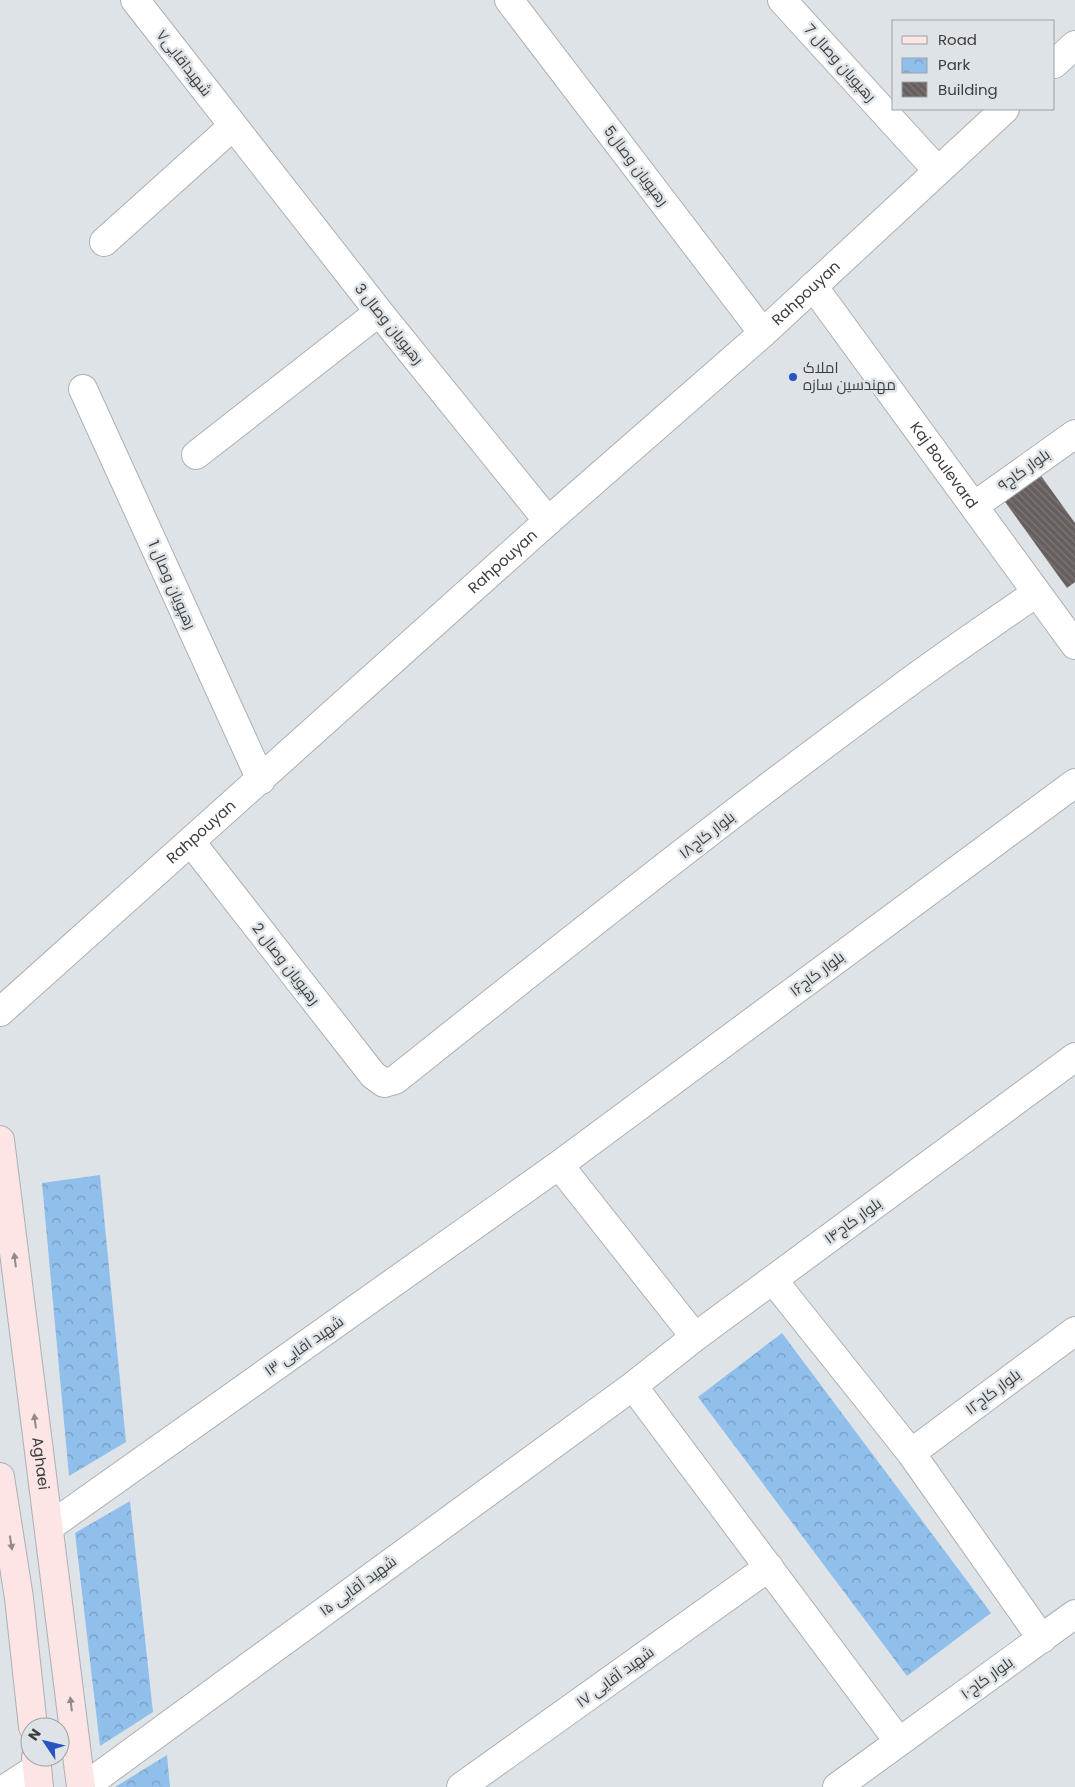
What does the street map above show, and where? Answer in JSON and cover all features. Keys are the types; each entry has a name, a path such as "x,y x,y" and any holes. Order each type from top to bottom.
{"main road":[{"name":"Aghaei","path":"0,1140 82,1787"},
{"path":"0,1477 10,1595 31,1717"}],"street":[{"name":"شهیداقایی۷","path":"135,0 233,126"},
{"name":"رهپویان وصال5","path":"509,0 763,333"},
{"name":"7 رهپویان وصال","path":"782,0 937,170"},
{"path":"1055,63 1075,45"},
{"name":"Rahpouyan","path":"0,1012 548,520 763,333 1004,110"},
{"path":"104,242 233,126"},
{"name":"3 رهپویان وصال","path":"233,126 379,312 548,520"},
{"name":"Kaj Boulevard","path":"812,286 1075,646"},
{"path":"196,455 379,312"},
{"name":"1 رهپویان وصال","path":"83,389 260,780"},
{"name":"بلوار کاج۹","path":"974,506 1075,434"},
{"name":"بلوار کاج۱۸","path":"384,1083 395,1080 558,950 897,690 1036,593"},
{"name":"بلوار کاج۱۶","path":"559,1165 1075,783"},
{"name":"2 رهپویان وصال","path":"191,842 373,1075 384,1083"},
{"name":"بلوار کاج۱۴","path":"633,1386 695,1337 1075,1058"},
{"path":"559,1165 695,1337"},
{"name":"شهید اقایی ۱۳","path":"49,1527 559,1165"},
{"path":"773,1280 911,1453 1042,1638"},
{"name":"بلوار کاج۱۲","path":"911,1453 1075,1331"},
{"path":"633,1386 899,1742"},
{"name":"شهید آقایی ۱۵","path":"82,1787 633,1386"},
{"name":"شهید آقایی ۱۷","path":"461,1787 769,1567"},
{"name":"بلوار کاج۱۰","path":"837,1787 1075,1614"},
{"path":"8,1787 38,1771"}],"green space":[{"path":"100,1175 126,1442 69,1476 42,1183"},
{"path":"782,1333 991,1613 907,1676 698,1397"},
{"path":"130,1501 153,1712 100,1746 75,1533"},
{"path":"167,1755 170,1787 115,1787"}],"building":[{"path":"1039,473 1075,523 1075,582 1067,588 1003,499"}],"place":[{"name":"املاک مهندسین سازه","path":"793,377"}]}
